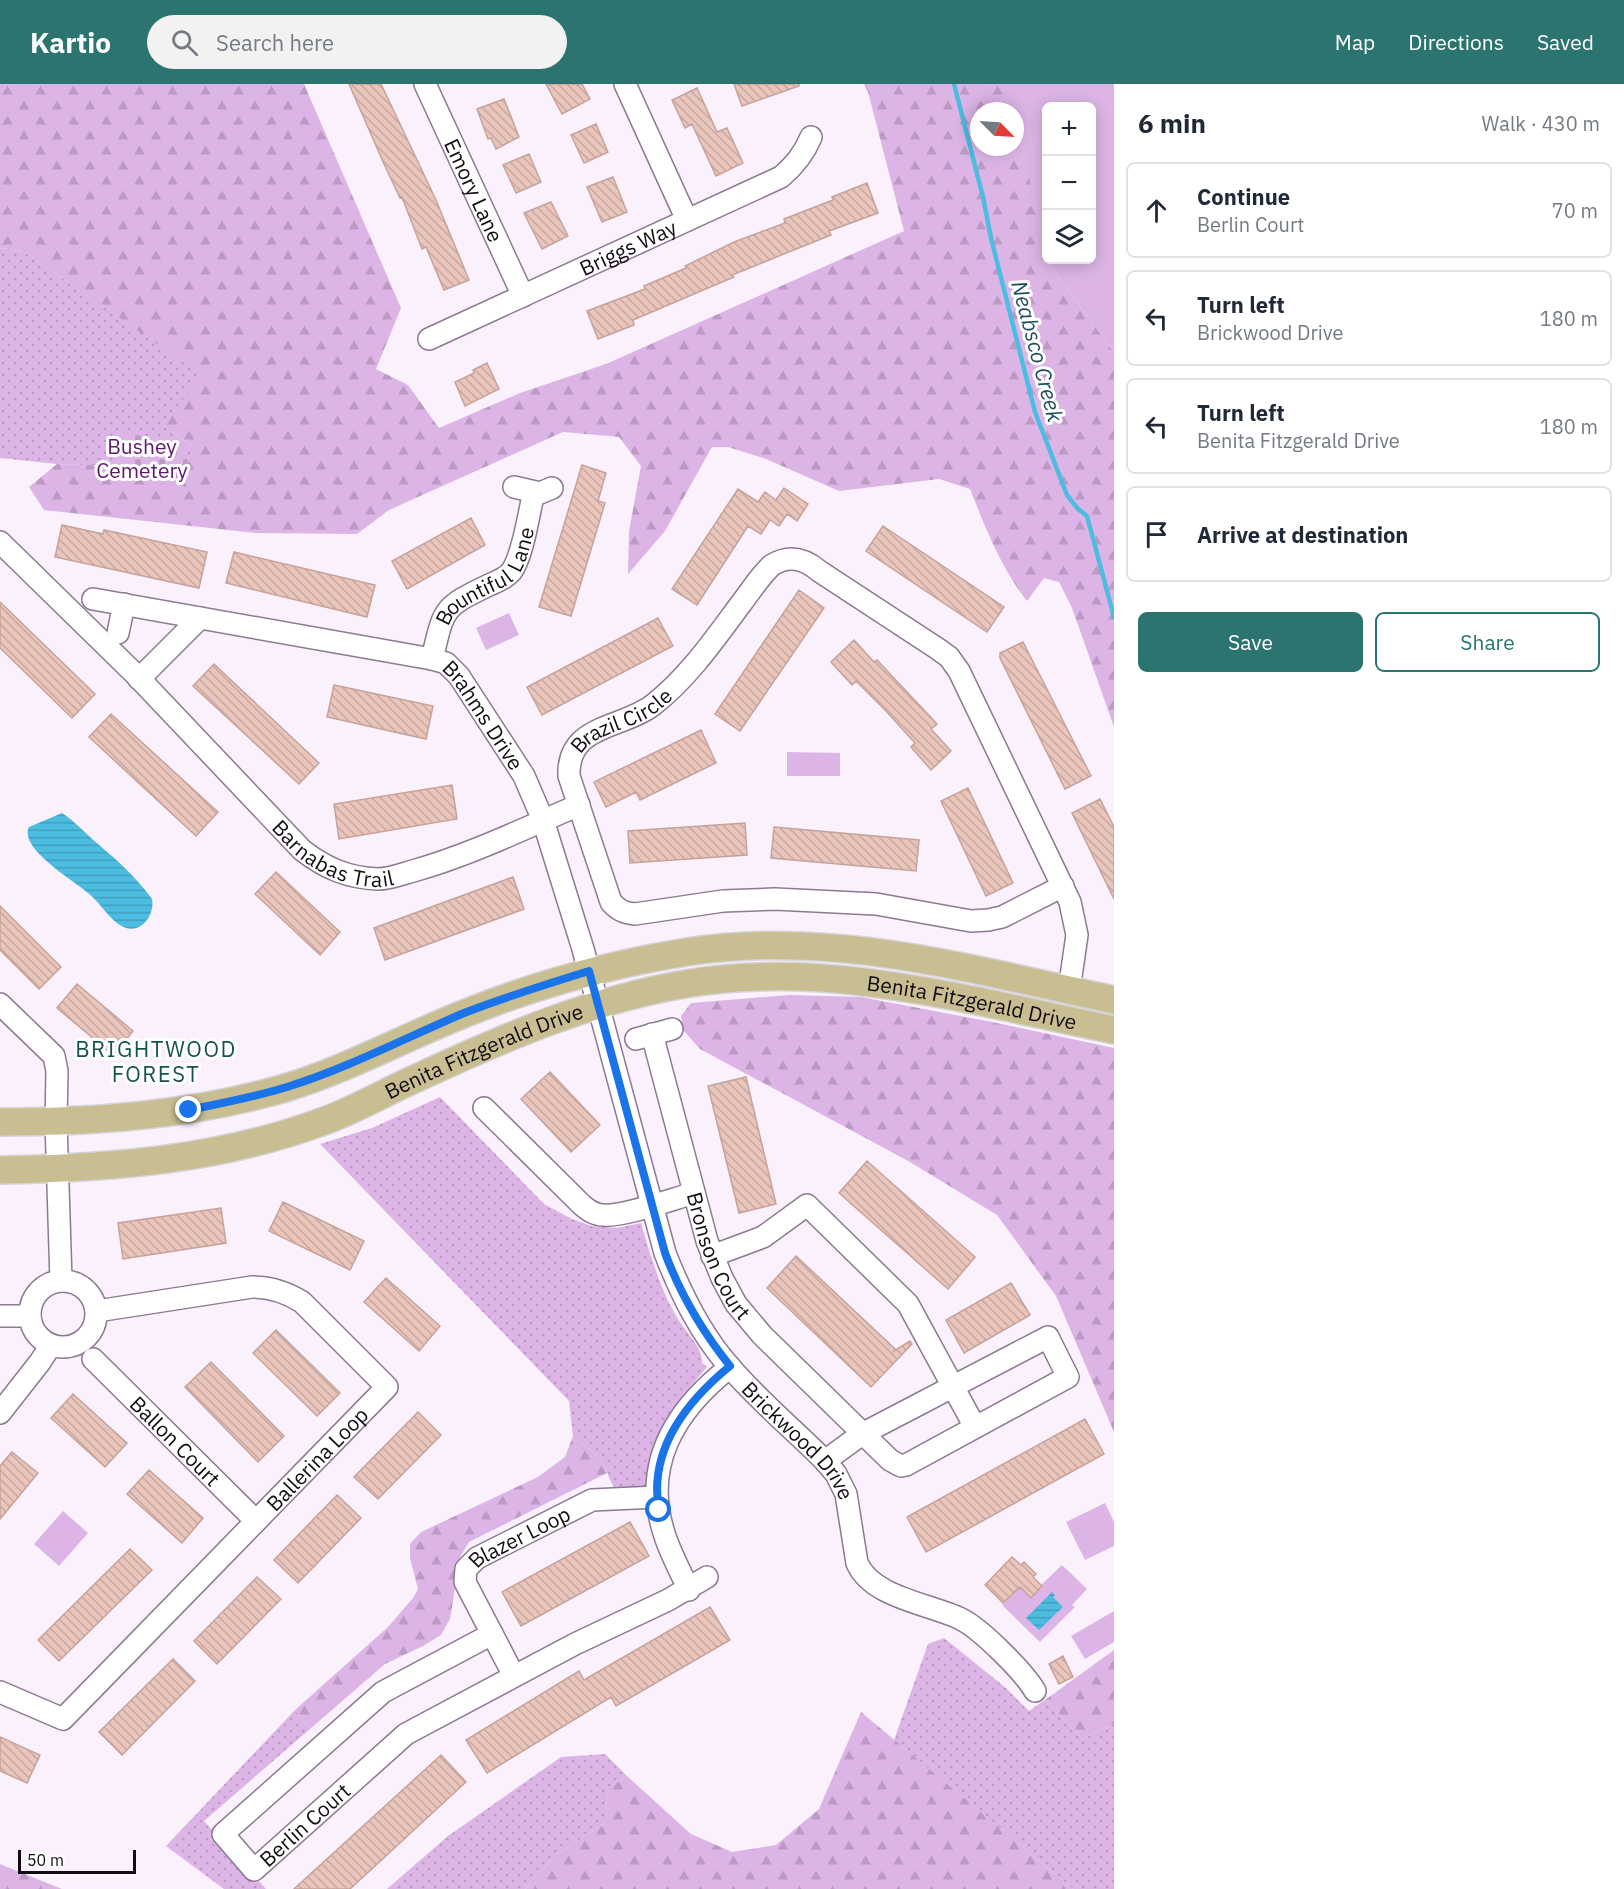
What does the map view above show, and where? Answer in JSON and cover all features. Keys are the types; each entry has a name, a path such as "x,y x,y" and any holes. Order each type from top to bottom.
{"main road":[{"name":"Benita Fitzgerald Drive","path":"0,1122 118,1119 189,1110 239,1100 287,1087 378,1052 464,1013 529,989 589,971 699,951 750,945 828,946 881,952 1114,1000"},
{"name":"Benita Fitzgerald Drive","path":"0,1170 142,1164 241,1146 326,1121 501,1039 547,1020 640,992 689,983 742,978 834,978 873,982 925,990 1114,1030"}],"street":[{"name":"Emory Lane","path":"425,84 523,296"},
{"path":"625,84 687,220"},
{"name":"Briggs Way","path":"429,339 781,177 795,165 812,137"},
{"name":"Bountiful Lane","path":"432,659 441,623 450,607 459,600 502,579 513,569 520,550 534,489"},
{"name":"Barnabas Trail","path":"0,542 139,679 302,850 337,872 357,877 386,878 463,854 579,805"},
{"name":"Brazil Circle","path":"1063,886 1002,917 988,920 971,921 876,904 785,899 723,901 635,914 626,913 617,909 611,902 569,776 569,764 572,753 588,736 651,707 671,690 706,650 767,569 789,558 811,563 949,657 959,671 1063,886 1070,902 1077,935 1069,990"},
{"name":"Brahms Drive","path":"93,598 446,663 467,685 524,776 543,820 589,971"},
{"path":"118,633 124,604"},
{"path":"139,679 200,618"},
{"name":"Brickwood Drive","path":"589,971 651,1204 675,1280 701,1328 730,1366 836,1474 846,1494 857,1563 869,1578 881,1588 968,1623 1027,1678 1035,1690"},
{"path":"0,1004 54,1056 57,1071 56,1122 62,1281"},
{"name":"Bronson Court","path":"653,1034 712,1256 736,1304 754,1327 890,1461 901,1466 975,1427"},
{"path":"484,1108 582,1205 593,1213 618,1214 694,1193"},
{"path":"712,1256 763,1237 807,1205 908,1304 953,1387 975,1427 1068,1377 1048,1337 953,1387 862,1434 825,1461"},
{"path":"62,1281 72,1282 89,1293 97,1311 93,1330 79,1344 60,1347 51,1345 36,1334 30,1316 31,1306 40,1291 51,1283 62,1281"},
{"name":"Ballerina Loop","path":"0,1692 63,1719 387,1387 302,1302 270,1288 252,1287 97,1311"},
{"path":"0,1316 30,1316"},
{"path":"0,1413 51,1345"},
{"name":"Ballon Court","path":"93,1359 256,1521"},
{"path":"689,1590 665,1538 656,1497 657,1479 661,1459 677,1422 692,1401 730,1366"},
{"name":"Blazer Loop","path":"514,1676 465,1582 466,1569 487,1553 592,1500 656,1497"},
{"name":"Berlin Court","path":"492,1634 383,1692 223,1834 254,1870 406,1734 514,1676 689,1590 707,1577"}],"green space":[{"path":"0,84 304,84 401,308 376,369 408,385 439,428 520,393 606,364 904,231 864,84 1007,84 1012,102 970,102 970,156 1024,156 1024,154 1042,230 1042,264 1050,264 1114,352 1114,727 1072,608 1059,582 1044,578 1027,601 1001,561 970,489 939,479 839,491 766,459 728,447 712,447 665,531 628,574 629,531 641,466 619,437 563,432 389,510 357,534 256,533 44,510 29,487 57,464 182,468 195,448 162,424 203,376 23,251 0,248"},
{"path":"1006,84 1114,84 1114,352 1050,264 1096,264 1096,102 1042,102 1042,231 1024,156 1024,102 1011,102"},
{"path":"0,248 23,251 204,376 162,424 195,448 182,469 57,464 0,458"},
{"name":"Bushey Cemetery","path":"122,431 188,446 186,487 115,477"},
{"path":"509,613 519,635 486,650 476,628"},
{"path":"787,752 840,753 840,776 787,776"},
{"path":"790,995 861,997 1114,1048 1114,1432 1056,1296 997,1215 910,1162 700,1049 684,1031 681,1016 691,1003"},
{"path":"440,1097 544,1204 591,1226 617,1228 641,1223 666,1297 700,1351 702,1363 707,1367 678,1401 664,1424 655,1447 648,1488 614,1488 601,1459 573,1436 569,1401 320,1144 372,1128"},
{"path":"573,1436 601,1459 607,1473 469,1542 460,1557 450,1619 441,1635 385,1664 310,1729 295,1710 388,1627 418,1589 410,1558 410,1544 421,1532 538,1477 565,1457"},
{"path":"1105,1503 1114,1522 1114,1546 1085,1560 1066,1522"},
{"path":"63,1511 88,1533 59,1566 34,1544"},
{"path":"1062,1565 1087,1589 1072,1605 1075,1607 1040,1642 1002,1605 1020,1587 1031,1598"},
{"path":"1114,1611 1114,1642 1085,1659 1071,1636"},
{"path":"944,1638 1006,1688 1029,1711 1045,1700 1083,1739 1114,1723 1114,1889 1073,1889 894,1740 928,1644"},
{"path":"1114,1650 1114,1723 1083,1739 1045,1700"},
{"path":"295,1710 310,1729 204,1821 266,1889 224,1889 166,1846"},
{"path":"861,1712 1073,1889 525,1889 556,1855 606,1822 607,1789 627,1776 691,1834 732,1852 776,1845 819,1809"},
{"path":"605,1754 627,1776 607,1789 606,1822 556,1855 525,1889 387,1889 448,1836 561,1757"},
{"path":"0,1864 62,1889 0,1889"}],"water":[{"path":"62,813 120,864 152,899 150,916 138,928 126,928 120,925 88,893 39,854 32,844 28,835 29,827"},
{"path":"1052,1592 1055,1595 1053,1597 1063,1607 1039,1630 1026,1618"}],"building":[{"path":"349,84 381,84 436,200 469,280 444,290 426,247 422,249 402,197 400,198 384,164"},
{"path":"546,84 582,84 590,99 562,114"},
{"path":"734,84 799,84 799,86 742,106"},
{"path":"697,88 717,132 727,128 743,163 716,176 692,124 685,128 672,100"},
{"path":"504,99 519,137 496,149 491,138 488,139 477,109"},
{"path":"596,124 608,152 584,163 571,135"},
{"path":"529,154 541,182 516,193 503,165"},
{"path":"613,177 627,212 602,222 587,187"},
{"path":"867,183 878,213 829,231 831,235 732,275 734,277 633,320 634,325 598,339 587,311 645,289 644,286 686,268 685,266 734,242 785,223 784,219 833,200 832,197"},
{"path":"551,202 568,236 542,249 524,213"},
{"path":"487,363 499,389 465,406 455,382 474,373 473,370"},
{"path":"582,465 606,473 598,501 605,503 571,616 539,607"},
{"path":"784,488 808,504 797,521 787,514 779,526 770,520 761,534 748,526 697,605 672,589 738,489 758,502 765,492 776,500"},
{"path":"471,518 485,545 407,589 392,561"},
{"path":"62,525 103,534 104,530 207,552 199,588 55,557"},
{"path":"883,526 1004,607 987,632 866,551"},
{"path":"234,552 375,585 367,617 226,583"},
{"path":"799,590 824,608 740,731 715,714"},
{"path":"0,602 95,694 72,718 0,648"},
{"path":"658,618 673,646 542,715 527,687"},
{"path":"854,640 874,662 877,660 937,724 931,729 951,751 931,770 911,747 915,743 886,711 856,681 852,685 831,662"},
{"path":"1023,642 1091,776 1065,789 1000,658 1000,653"},
{"path":"214,664 319,763 299,784 193,686"},
{"path":"334,685 433,706 426,739 327,717"},
{"path":"111,714 218,812 196,836 89,737"},
{"path":"701,730 716,763 640,800 636,792 606,807 594,782"},
{"path":"452,785 457,819 339,839 334,804"},
{"path":"968,788 1013,883 986,896 941,801"},
{"path":"1100,799 1114,827 1114,899 1072,813"},
{"path":"745,823 747,855 630,863 628,831"},
{"path":"774,827 919,840 916,871 771,858"},
{"path":"276,872 340,932 320,955 255,894"},
{"path":"513,877 524,909 385,960 374,928"},
{"path":"0,906 61,967 39,989 0,950"},
{"path":"77,984 133,1031 113,1055 57,1008"},
{"path":"550,1072 600,1125 571,1152 521,1099"},
{"path":"746,1077 776,1204 739,1213 708,1086"},
{"path":"867,1161 975,1257 948,1289 839,1193"},
{"path":"283,1202 364,1241 350,1270 269,1231"},
{"path":"221,1208 226,1243 123,1259 118,1223"},
{"path":"796,1256 895,1349 894,1351 910,1341 912,1344 871,1387 767,1288"},
{"path":"386,1278 440,1326 419,1351 364,1302"},
{"path":"1011,1283 1030,1315 964,1353 946,1320"},
{"path":"276,1330 340,1393 317,1416 253,1353"},
{"path":"211,1362 284,1436 258,1462 185,1387"},
{"path":"73,1394 127,1443 105,1467 51,1418"},
{"path":"418,1412 441,1435 378,1499 354,1477"},
{"path":"1085,1419 1104,1454 926,1552 907,1517"},
{"path":"12,1452 38,1473 0,1519 0,1466"},
{"path":"149,1470 203,1518 182,1543 127,1494"},
{"path":"337,1495 361,1518 298,1583 274,1560"},
{"path":"630,1522 649,1556 521,1626 502,1592"},
{"path":"130,1549 152,1570 59,1661 38,1640"},
{"path":"1012,1557 1021,1565 1024,1562 1036,1574 1033,1577 1042,1586 1031,1598 1020,1587 1003,1603 985,1585"},
{"path":"257,1577 281,1599 217,1664 194,1641"},
{"path":"710,1607 730,1640 616,1706 611,1697 487,1773 466,1740 579,1671 584,1680"},
{"path":"1063,1656 1073,1677 1059,1684 1049,1664"},
{"path":"173,1659 195,1681 122,1755 99,1732"},
{"path":"0,1737 40,1755 27,1783 0,1771"},
{"path":"441,1755 466,1782 350,1889 294,1889"}],"waterway":[{"name":"Neabsco Creek","path":"954,84 1035,412 1067,495 1087,516 1114,617"}],"district":[{"name":"BRIGHTWOOD FOREST","path":"156,1060"}],"route":[{"path":"189,1110 287,1087 327,1073 464,1013 529,989 589,971 665,1253 691,1312 706,1336 730,1366 692,1401 677,1422 666,1444 657,1479 656,1497 659,1510"}]}
